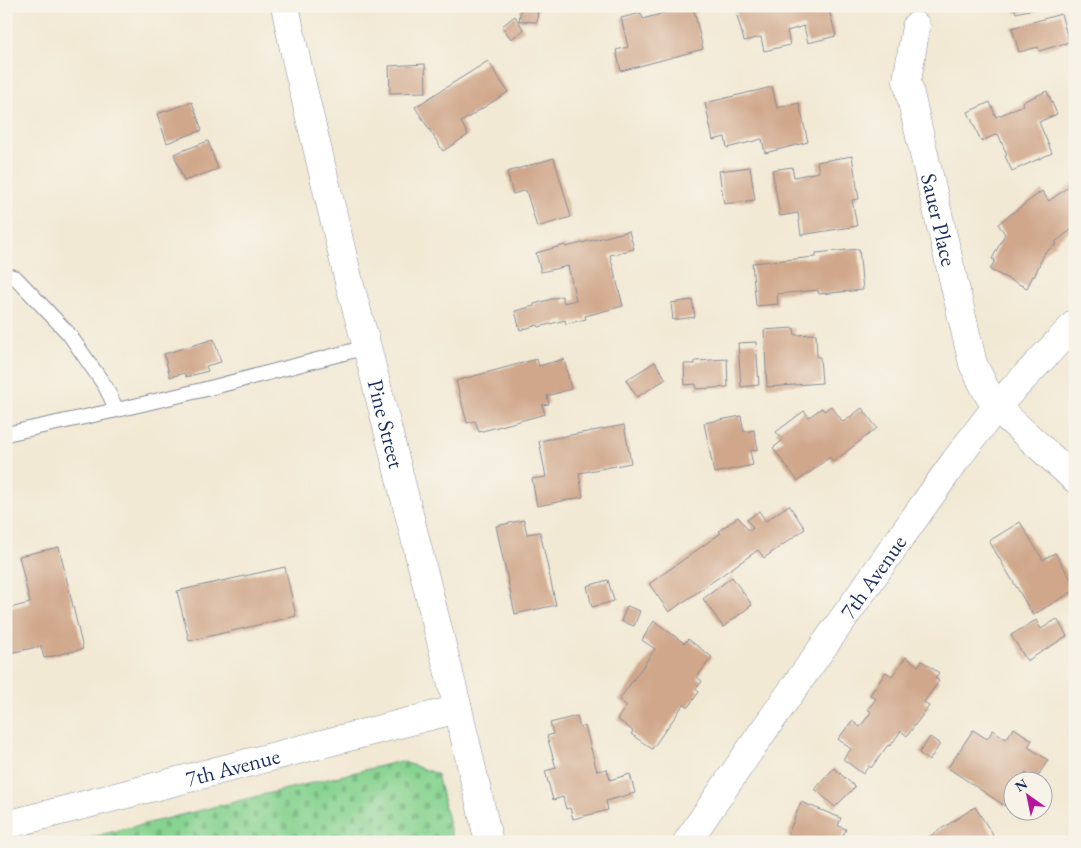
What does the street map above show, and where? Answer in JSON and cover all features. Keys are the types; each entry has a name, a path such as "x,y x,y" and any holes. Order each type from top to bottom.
{"street":[{"name":"Pine Street","path":"285,6 342,254 368,347 489,842"},
{"name":"Sauer Place","path":"916,26 906,81 973,364 996,407 1075,479"},
{"name":"7th Avenue","path":"687,842 949,469 996,407 1075,324"},
{"name":"7th Avenue","path":"6,825 458,709"}],"lane":[{"path":"6,274 16,278 69,334 105,386 117,410"},
{"path":"6,434 202,390 368,347"}],"green space":[{"path":"401,761 437,774 453,842 71,842"}],"building":[{"path":"521,6 538,6 537,22 519,21"},
{"path":"674,6 693,6 703,49 621,71 616,50 628,47 621,18 641,13 643,19 664,13 663,9"},
{"path":"741,6 828,6 836,36 808,43 804,26 787,31 790,45 764,51 761,37 744,41 735,8"},
{"path":"1014,6 1041,6 1042,7 1016,13"},
{"path":"1061,14 1069,42 1039,51 1038,47 1019,52 1012,28"},
{"path":"515,16 524,30 511,39 502,26"},
{"path":"488,61 508,92 461,122 468,135 443,151 415,107"},
{"path":"425,64 426,92 390,93 389,66"},
{"path":"772,87 777,108 799,103 808,142 765,153 762,139 727,148 725,137 713,140 705,103"},
{"path":"1047,91 1057,114 1039,122 1052,153 1012,171 998,134 981,141 968,112 990,102 996,117 1023,105 1022,102"},
{"path":"192,102 202,130 167,143 157,114"},
{"path":"208,141 218,169 184,181 174,154"},
{"path":"852,156 859,199 852,200 857,226 801,235 798,213 780,216 772,170 792,167 794,177 819,172 817,162"},
{"path":"554,158 571,217 537,227 526,190 513,194 507,172"},
{"path":"750,167 755,200 724,204 719,171"},
{"path":"1075,182 1075,227 1055,242 1057,244 1045,252 1027,288 990,270 995,260 992,259 1005,234 998,224 1042,191 1049,201"},
{"path":"629,231 634,249 610,255 623,306 585,316 586,319 566,324 565,320 520,330 515,311 562,296 564,303 576,300 568,266 541,272 536,253"},
{"path":"859,249 863,290 819,294 818,290 777,294 778,304 756,306 752,263 816,257 816,253"},
{"path":"692,300 695,317 673,320 671,303"},
{"path":"794,328 795,335 816,334 817,357 820,357 822,383 767,387 764,330"},
{"path":"214,339 221,362 206,366 208,371 186,377 185,373 170,377 164,354"},
{"path":"756,342 759,385 741,387 738,343"},
{"path":"537,359 539,366 564,359 571,389 547,396 549,404 542,405 545,414 479,432 475,421 467,423 456,381"},
{"path":"727,359 728,387 696,389 696,384 685,385 684,364 695,364 695,361"},
{"path":"655,362 666,379 637,397 626,380"},
{"path":"831,406 843,422 862,408 877,428 833,462 830,457 798,481 773,448 783,440 776,432 804,411 809,417 822,408 824,411"},
{"path":"741,416 744,432 754,430 758,449 750,451 753,465 714,473 704,423"},
{"path":"624,425 631,463 579,473 583,497 537,506 532,479 546,477 539,441"},
{"path":"789,505 805,529 764,558 758,550 669,612 649,584 721,533 719,531 738,517 749,531 753,528 747,520 759,511 766,521"},
{"path":"524,520 527,534 540,532 556,605 515,614 496,526"},
{"path":"1020,522 1043,560 1055,553 1075,586 1075,590 1033,615 989,541"},
{"path":"59,547 83,649 44,658 41,646 6,654 6,609 30,603 19,556"},
{"path":"285,567 296,616 189,641 177,591"},
{"path":"732,577 752,605 723,627 703,599"},
{"path":"608,580 614,601 592,607 587,586"},
{"path":"627,606 640,611 634,626 621,621"},
{"path":"1057,619 1067,636 1027,661 1011,635 1036,620 1041,629"},
{"path":"654,621 684,643 688,639 712,657 697,677 702,681 696,689 699,692 688,707 684,704 652,749 631,734 633,731 617,719 627,706 619,700 655,649 642,640"},
{"path":"906,657 918,666 922,661 939,673 935,678 939,681 924,702 929,706 907,736 901,731 871,768 869,766 863,774 843,759 851,749 838,739 852,721 860,727 871,712 868,709 876,699 870,695 886,672 892,676"},
{"path":"577,716 580,728 585,726 597,771 607,769 610,780 630,774 635,793 606,801 608,810 573,819 570,808 566,809 563,797 553,800 545,771 556,768 547,736 553,734 550,723"},
{"path":"1014,728 1032,740 1028,747 1048,760 1042,770 1004,770 1004,805 948,768 973,730 987,739 993,730 1006,739"},
{"path":"930,737 940,744 929,761 919,753"},
{"path":"834,768 855,787 835,807 815,789"},
{"path":"801,802 841,818 838,826 846,829 840,842 789,842 790,838 787,837"},
{"path":"975,807 993,835 981,842 921,842"}]}
